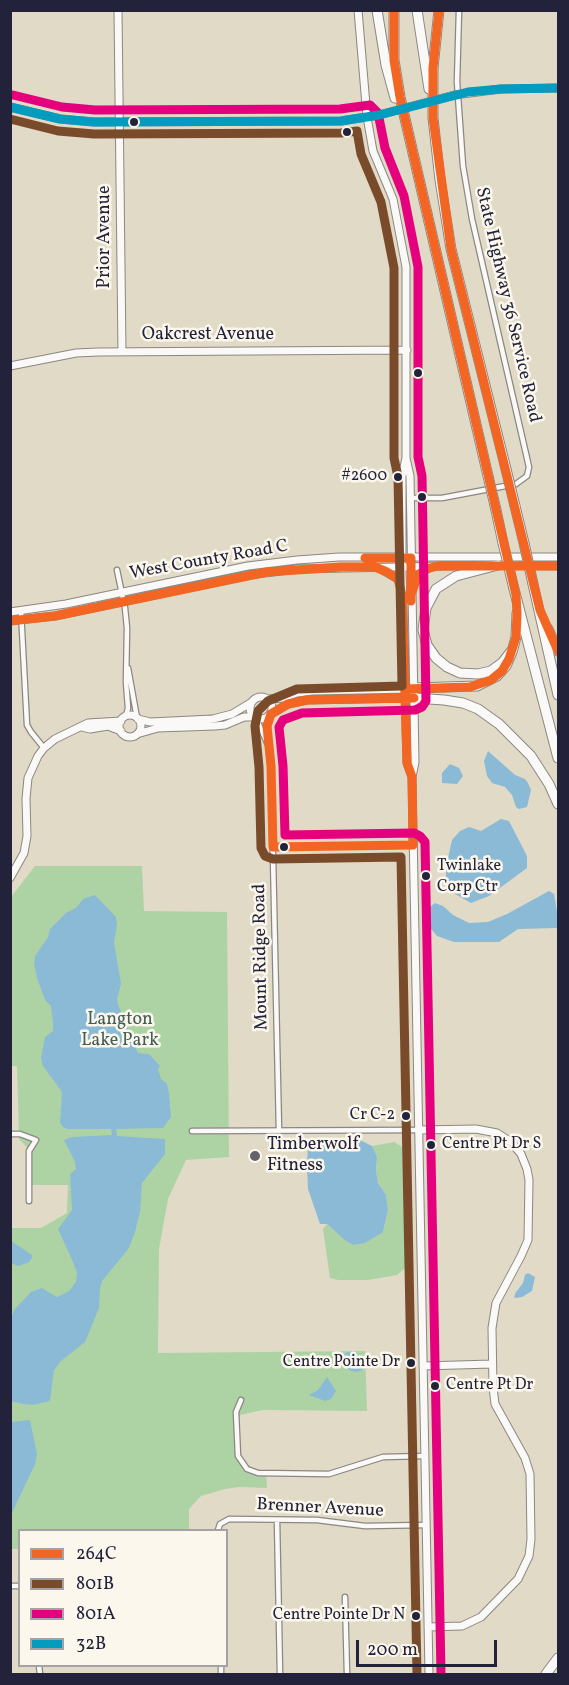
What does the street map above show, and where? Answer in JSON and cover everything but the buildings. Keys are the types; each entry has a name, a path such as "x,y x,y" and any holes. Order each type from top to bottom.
{"highway":[{"path":"377,10 386,65 422,196"},
{"path":"394,10 393,45 397,78 422,196 503,543 558,758"},
{"path":"417,10 451,249 524,543 558,695"},
{"path":"433,118 433,68 439,10"},
{"path":"498,565 456,576 436,589 426,608 423,630 427,645 436,657 447,667 460,673 474,675 491,671 502,663 513,649"},
{"path":"410,693 470,687 484,683 502,671 509,659 516,637 515,592"},
{"path":"540,610 558,651"},
{"path":"410,693 463,703 478,709 499,724 531,756 549,784 558,804"},
{"path":"546,1674 558,1658"}],"street":[{"name":"Prior Avenue","path":"118,10 122,352"},
{"path":"358,10 367,117 374,152 393,199 404,255 406,458 411,498 410,693"},
{"name":"State Highway 36 Service Road","path":"402,498 442,498 516,484 527,476 529,468 472,219 463,166 457,82 459,10"},
{"path":"10,106 60,119 120,122 341,121 379,115 454,94 501,89 558,88"},
{"name":"Oakcrest Avenue","path":"10,366 76,353 406,350"},
{"path":"406,458 402,476 402,594 415,762 412,777 413,845 429,1674"},
{"name":"West County Road C","path":"10,612 279,561 339,557 558,557"},
{"name":"West County Road C","path":"10,621 55,616 267,572 313,568 498,565 558,567"},
{"path":"411,597 418,575 426,569 438,566"},
{"path":"375,567 398,579 402,594"},
{"path":"117,570 124,601 128,666 141,729 137,734"},
{"path":"21,611 27,724 44,748"},
{"path":"121,731 123,718 128,708 126,682 128,666"},
{"path":"10,878 20,862 26,844 28,778 32,767 44,748 66,733 88,723 132,715 150,722 213,719 232,714 260,697 282,698 312,691 410,693"},
{"path":"82,727 87,729 108,726 128,736 158,728 225,725 244,717 263,720 288,704 307,700 410,693"},
{"path":"268,699 272,705 270,715"},
{"path":"252,702 250,709 255,717"},
{"name":"Mount Ridge Road","path":"270,715 267,724 271,766 279,1131"},
{"name":"Mount Ridge Road","path":"255,717 269,747"},
{"path":"273,847 413,845"},
{"path":"192,1131 476,1129 497,1133 516,1148 527,1169 528,1240 494,1311 492,1364 495,1404 525,1458 530,1474 529,1556 518,1579 481,1617 462,1626 428,1627"},
{"path":"10,1134 20,1134 36,1140 29,1150 29,1201"},
{"path":"423,1366 492,1364"},
{"path":"241,1400 236,1412 238,1456 247,1469 258,1473 329,1474 383,1457 424,1456"},
{"name":"Brenner Avenue","path":"218,1529 220,1524 226,1520 327,1520 365,1526 426,1525"},
{"path":"278,1520 280,1674"},
{"path":"345,1597 347,1674"}],"green space":[{"name":"Langton Lake Park","path":"35,866 142,866 144,911 227,912 229,1157 186,1160 168,1199 159,1249 158,1353 365,1351 367,1411 263,1410 240,1415 238,1447 243,1461 255,1470 266,1471 267,1488 239,1487 201,1496 189,1509 189,1529 18,1529 18,1549 11,1549 10,1228 41,1228 67,1213 68,1185 32,1185 32,1153 19,1139 17,1066 10,1066 11,897"},
{"path":"394,1142 404,1148 408,1173 409,1258 405,1268 397,1275 368,1280 330,1278 323,1229 327,1224 335,1231 383,1232 388,1210 386,1195 378,1183 377,1157 372,1146"}],"water":[{"path":"488,751 515,775 525,779 528,783 531,790 527,807 519,809 516,807 512,795 505,787 492,783 487,776 484,761"},
{"path":"450,764 459,768 463,776 457,784 442,783 442,773"},
{"path":"501,819 509,821 527,856 527,868 489,896 471,903 455,894 446,881 446,867 452,840 460,831 469,827 481,831"},
{"path":"549,891 554,894 558,918 557,928 518,929 499,942 454,942 437,936 431,929 430,907 435,903 469,923 488,922"},
{"path":"95,895 116,917 114,942 121,984 117,999 118,1005 138,1053 149,1054 160,1066 158,1069 161,1079 167,1084 169,1093 171,1117 163,1128 116,1129 117,1136 165,1139 165,1154 142,1183 140,1212 135,1232 129,1248 102,1281 99,1308 85,1342 61,1361 54,1370 50,1401 33,1405 23,1404 11,1401 12,1316 14,1310 31,1292 42,1288 57,1297 69,1291 76,1282 77,1273 58,1229 72,1210 70,1174 76,1169 64,1140 72,1137 112,1135 111,1129 68,1129 60,1123 62,1092 43,1066 41,1058 45,1037 53,1031 53,1023 51,1006 45,1000 37,978 35,956 48,937 50,929 66,913 77,907 83,899"},
{"path":"310,1139 358,1139 372,1146 377,1157 378,1183 386,1195 388,1210 383,1232 365,1243 353,1245 327,1224 320,1224 308,1189 307,1166"},
{"path":"11,1241 32,1255 29,1262 18,1266 11,1263"},
{"path":"528,1273 535,1277 532,1291 522,1297 514,1297 525,1275"},
{"path":"347,1352 356,1353 363,1367 362,1370 351,1371 344,1365 341,1358"},
{"path":"327,1377 336,1391 331,1399 325,1401 309,1395 318,1390"},
{"path":"30,1420 37,1454 35,1464 11,1515 11,1422"}],"transit line":[{"name":"264C","path":"394,10 394,60 400,97 516,595 517,614 516,637 509,659 502,671 491,680 470,687 405,689"},
{"name":"264C","path":"439,10 433,68 433,118 451,249 540,610 558,651"},
{"name":"32B","path":"10,107 60,119 94,122 341,121 379,115 468,92 558,88"},
{"name":"801A","path":"13,95 62,107 95,110 340,109 370,105 378,113 385,148 404,196 418,267 418,457 422,476 426,701 422,707 415,710 302,713 283,720 279,727 283,766 285,835 414,833 425,842 441,1674"},
{"name":"801B","path":"10,119 58,131 94,134 341,133 357,131 361,154 381,202 394,268 394,458 398,477 402,686 297,689 268,701 258,711 255,726 259,767 261,848 265,856 273,859 401,857 417,1674"},
{"name":"264C","path":"365,558 411,558 411,601"},
{"name":"264C","path":"412,592 418,575 426,569 438,566 558,566"},
{"name":"264C","path":"10,621 55,616 267,572 342,567 375,567 387,572 398,579 402,595 407,763 412,777 413,845"},
{"name":"264C","path":"273,847 271,766 267,726 271,714 288,704 307,700 414,698"},
{"name":"264C","path":"273,847 413,845"}],"place":[{"name":"#2600","path":"398,477"},
{"name":"Twinlake Corp Ctr","path":"426,876"},
{"name":"Cr C-2","path":"406,1116"},
{"name":"Centre Pt Dr S","path":"431,1145"},
{"name":"Timberwolf Fitness","path":"255,1156"},
{"name":"Centre Pointe Dr","path":"411,1363"},
{"name":"Centre Pt Dr","path":"435,1386"},
{"name":"Centre Pointe Dr N","path":"416,1616"}]}
